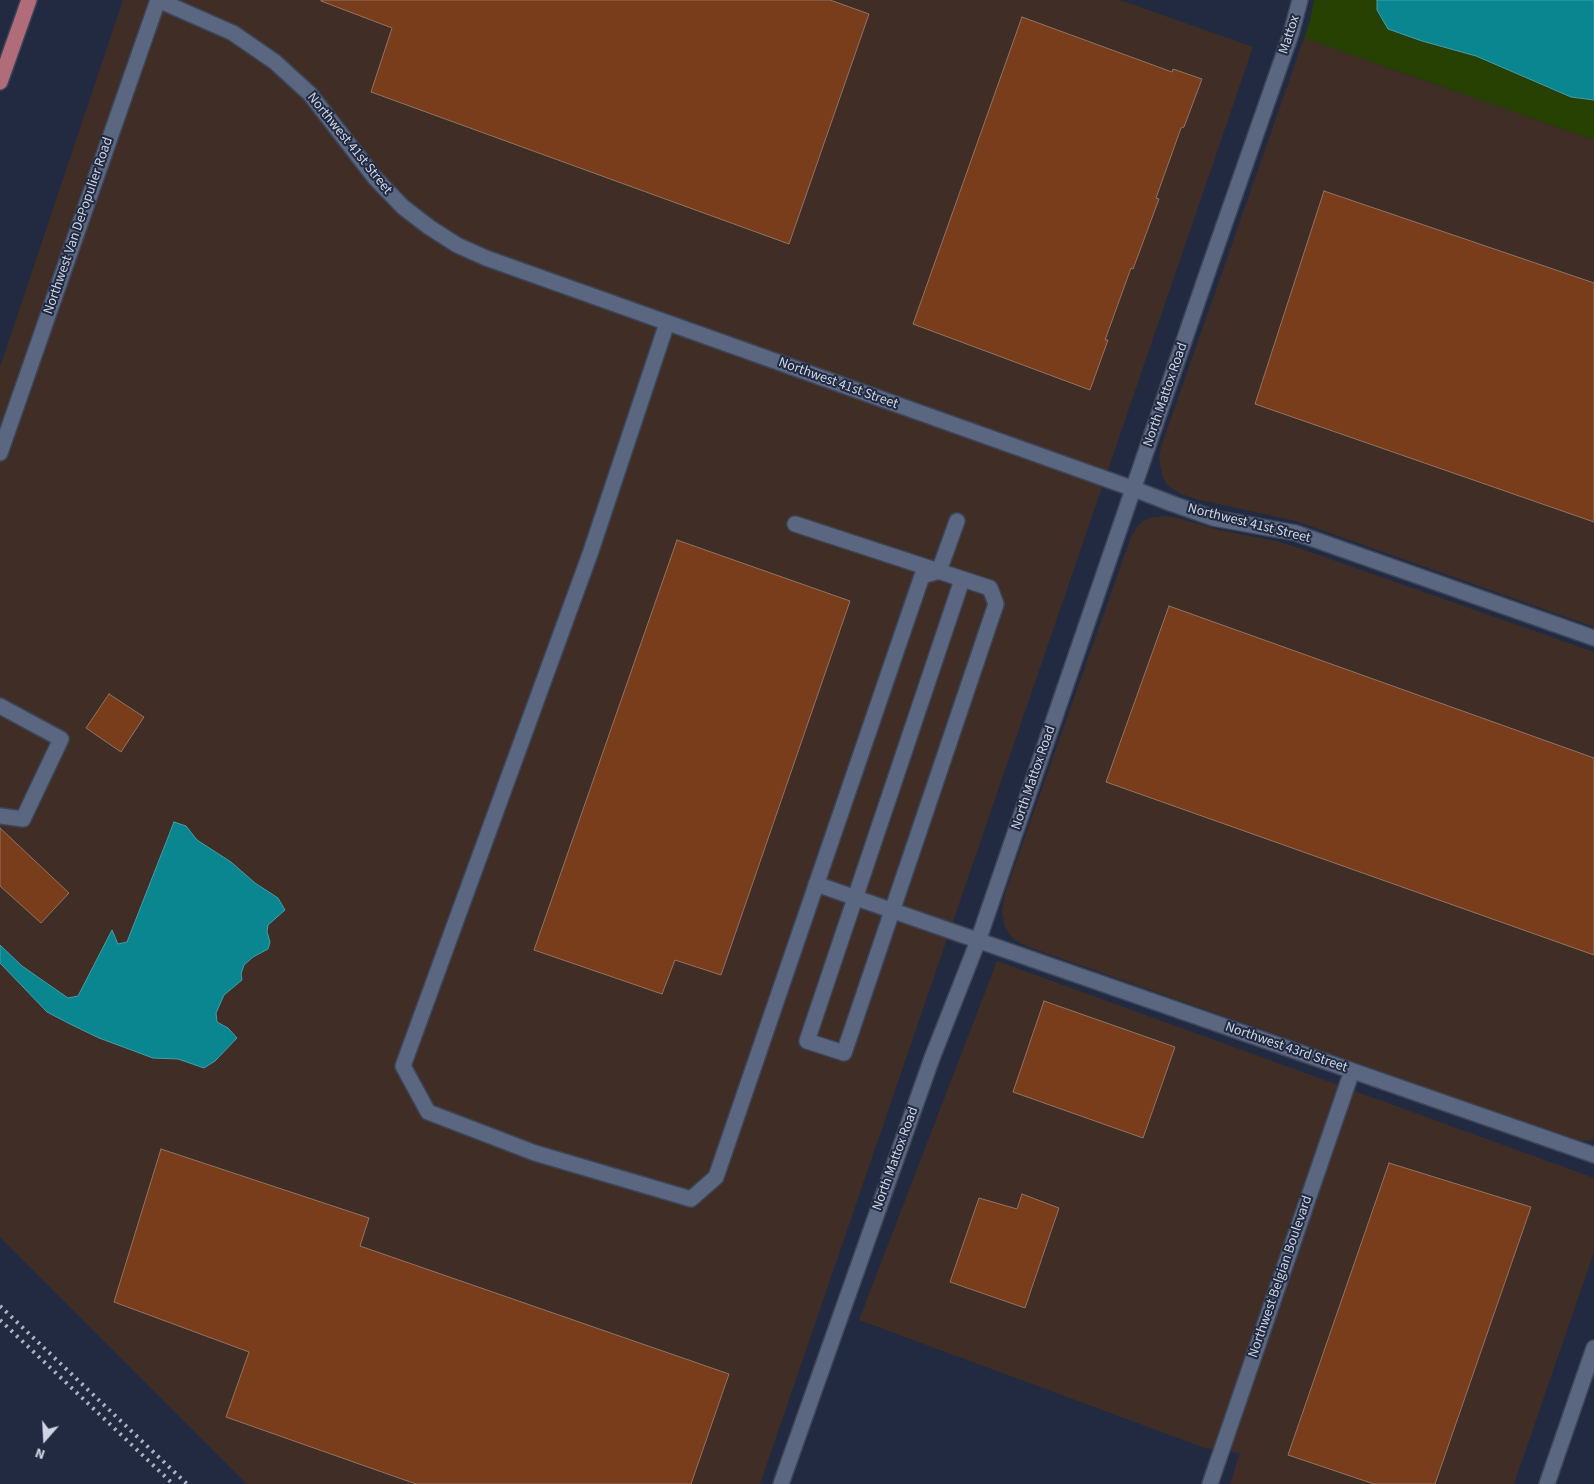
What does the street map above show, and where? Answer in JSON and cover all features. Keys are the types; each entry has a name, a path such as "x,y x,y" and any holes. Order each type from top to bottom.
{"main road":[{"path":"0,82 29,0"}],"street":[{"name":"Northwest 41st Street","path":"158,0 233,33 275,62 310,94 375,178 403,207 429,227 458,245 486,258 1134,488 1172,504 1213,518 1296,533 1594,638"},
{"name":"Northwest Van DePopulier Road","path":"0,453 158,0"},
{"name":"Mattox","path":"1278,70 1291,34 1300,0"},
{"name":"North Mattox Road","path":"781,1484 932,1058 978,942 1278,70"},
{"path":"667,323 590,554 403,1066 428,1112 535,1153 691,1199 716,1177 922,576 939,571"},
{"path":"939,571 957,522"},
{"path":"795,524 990,588 996,604 844,1053 807,1041 962,580"},
{"path":"0,706 61,739 23,819 0,816"},
{"name":"Northwest 43rd Street","path":"816,884 1594,1155"},
{"name":"Northwest Belgian Boulevard","path":"1210,1484 1352,1071"},
{"path":"1547,1484 1594,1348"}],"shaded area":[{"path":"123,0 1120,0 1253,47 760,1484 247,1484 0,1237 0,367"},
{"path":"1314,0 1377,0 1377,10 1388,29 1476,56 1571,97 1594,100 1594,140 1304,38"},
{"path":"1377,0 1594,0 1594,100 1571,97 1476,56 1388,29 1377,10"},
{"path":"1304,38 1594,140 1594,627 1296,521 1181,494 1168,486 1163,478 1159,458 1161,447"},
{"path":"1164,516 1296,547 1594,652 1594,1139 1588,1141 1574,1140 1026,946 1010,935 1005,927 1002,911 1005,893 1131,537 1143,521"},
{"path":"174,822 186,826 197,840 231,862 255,883 278,898 285,910 268,925 267,932 270,942 268,949 253,957 244,965 241,974 242,980 224,995 216,1013 217,1022 228,1028 237,1038 215,1061 204,1068 178,1059 153,1058 99,1038 70,1024 47,1012 0,963 0,945 22,966 68,998 78,996 112,930 118,944 127,942"},
{"path":"997,961 1594,1178 1594,1252 1514,1484 1230,1484 1240,1453 1205,1448 859,1320"}],"building":[{"path":"321,0 830,0 869,14 789,244 371,92 392,28"},
{"path":"1022,17 1172,72 1173,69 1202,79 1184,127 1181,128 1156,198 1159,199 1133,269 1131,268 1105,340 1108,340 1090,390 913,324"},
{"path":"1324,191 1594,283 1594,522 1255,404"},
{"path":"677,540 850,601 721,975 675,960 662,994 534,950"},
{"path":"1169,606 1594,758 1594,955 1106,782"},
{"path":"109,694 144,717 121,752 86,728"},
{"path":"0,828 69,893 41,923 0,886"},
{"path":"1044,1001 1175,1047 1143,1138 1013,1092"},
{"path":"161,1149 369,1218 360,1246 729,1374 691,1484 416,1484 226,1417 249,1352 114,1302"},
{"path":"1389,1163 1531,1207 1435,1484 1374,1484 1288,1455"},
{"path":"1022,1194 1059,1208 1025,1308 950,1282 979,1198 1017,1209"}],"railway":[{"path":"0,1306 187,1484"},
{"path":"0,1320 173,1484"}]}
